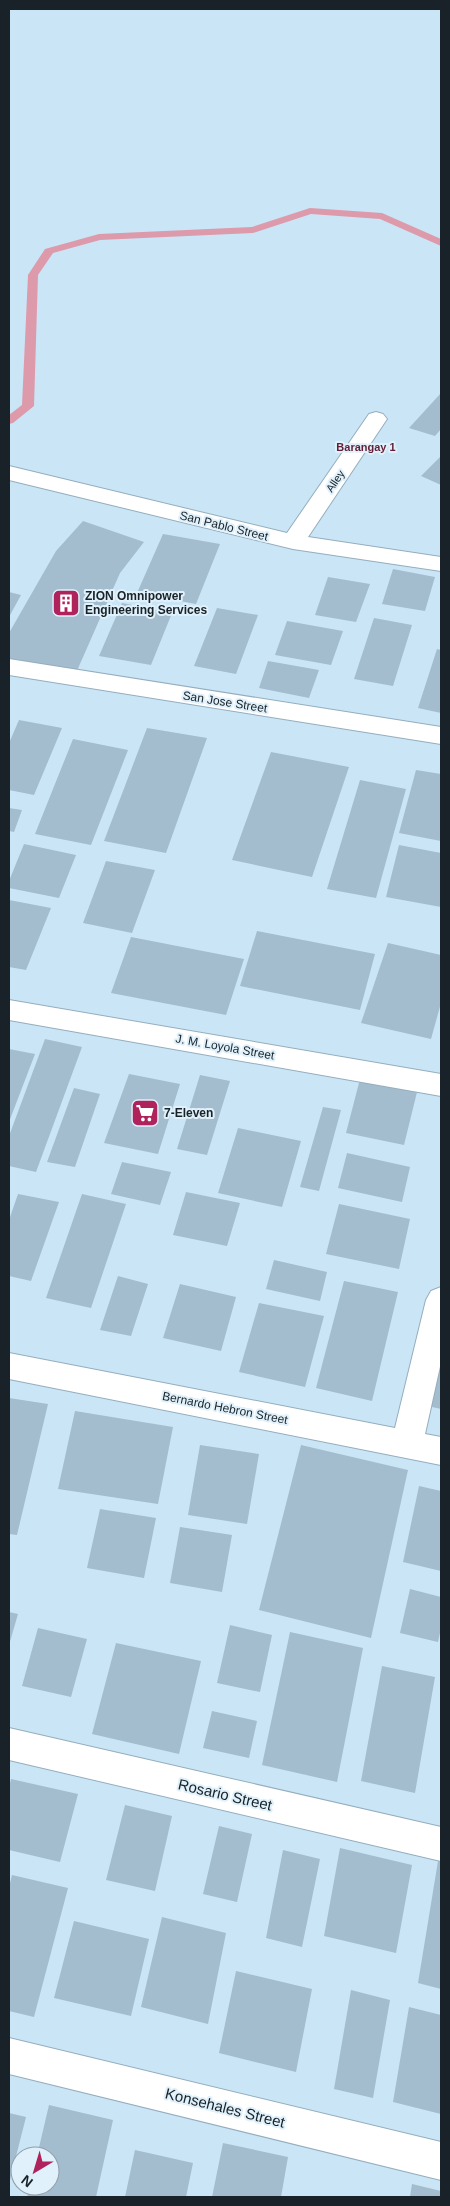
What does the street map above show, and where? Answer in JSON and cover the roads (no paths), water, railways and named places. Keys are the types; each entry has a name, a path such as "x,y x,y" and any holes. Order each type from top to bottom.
{"street":[{"name":"Alley","path":"293,542 376,419"},
{"name":"San Pablo Street","path":"9,473 293,542 441,564"},
{"name":"San Jose Street","path":"9,667 441,736"},
{"name":"J. M. Loyola Street","path":"9,1010 441,1085"},
{"path":"407,1444 441,1300"},
{"name":"Bernardo Hebron Street","path":"9,1366 441,1451"},
{"name":"Rosario Street","path":"9,1744 441,1844"},
{"name":"Konsehales Street","path":"9,2056 441,2161"}],"waterway":[{"path":"9,420 28,406 33,275 49,251 99,237 253,230 310,211 382,216 441,243"}],"place":[{"name":"ZION Omnipower Engineering Services","path":"66,603"},
{"name":"7-Eleven","path":"145,1113"}],"district":[{"name":"Barangay 1","path":"366,447"}]}
